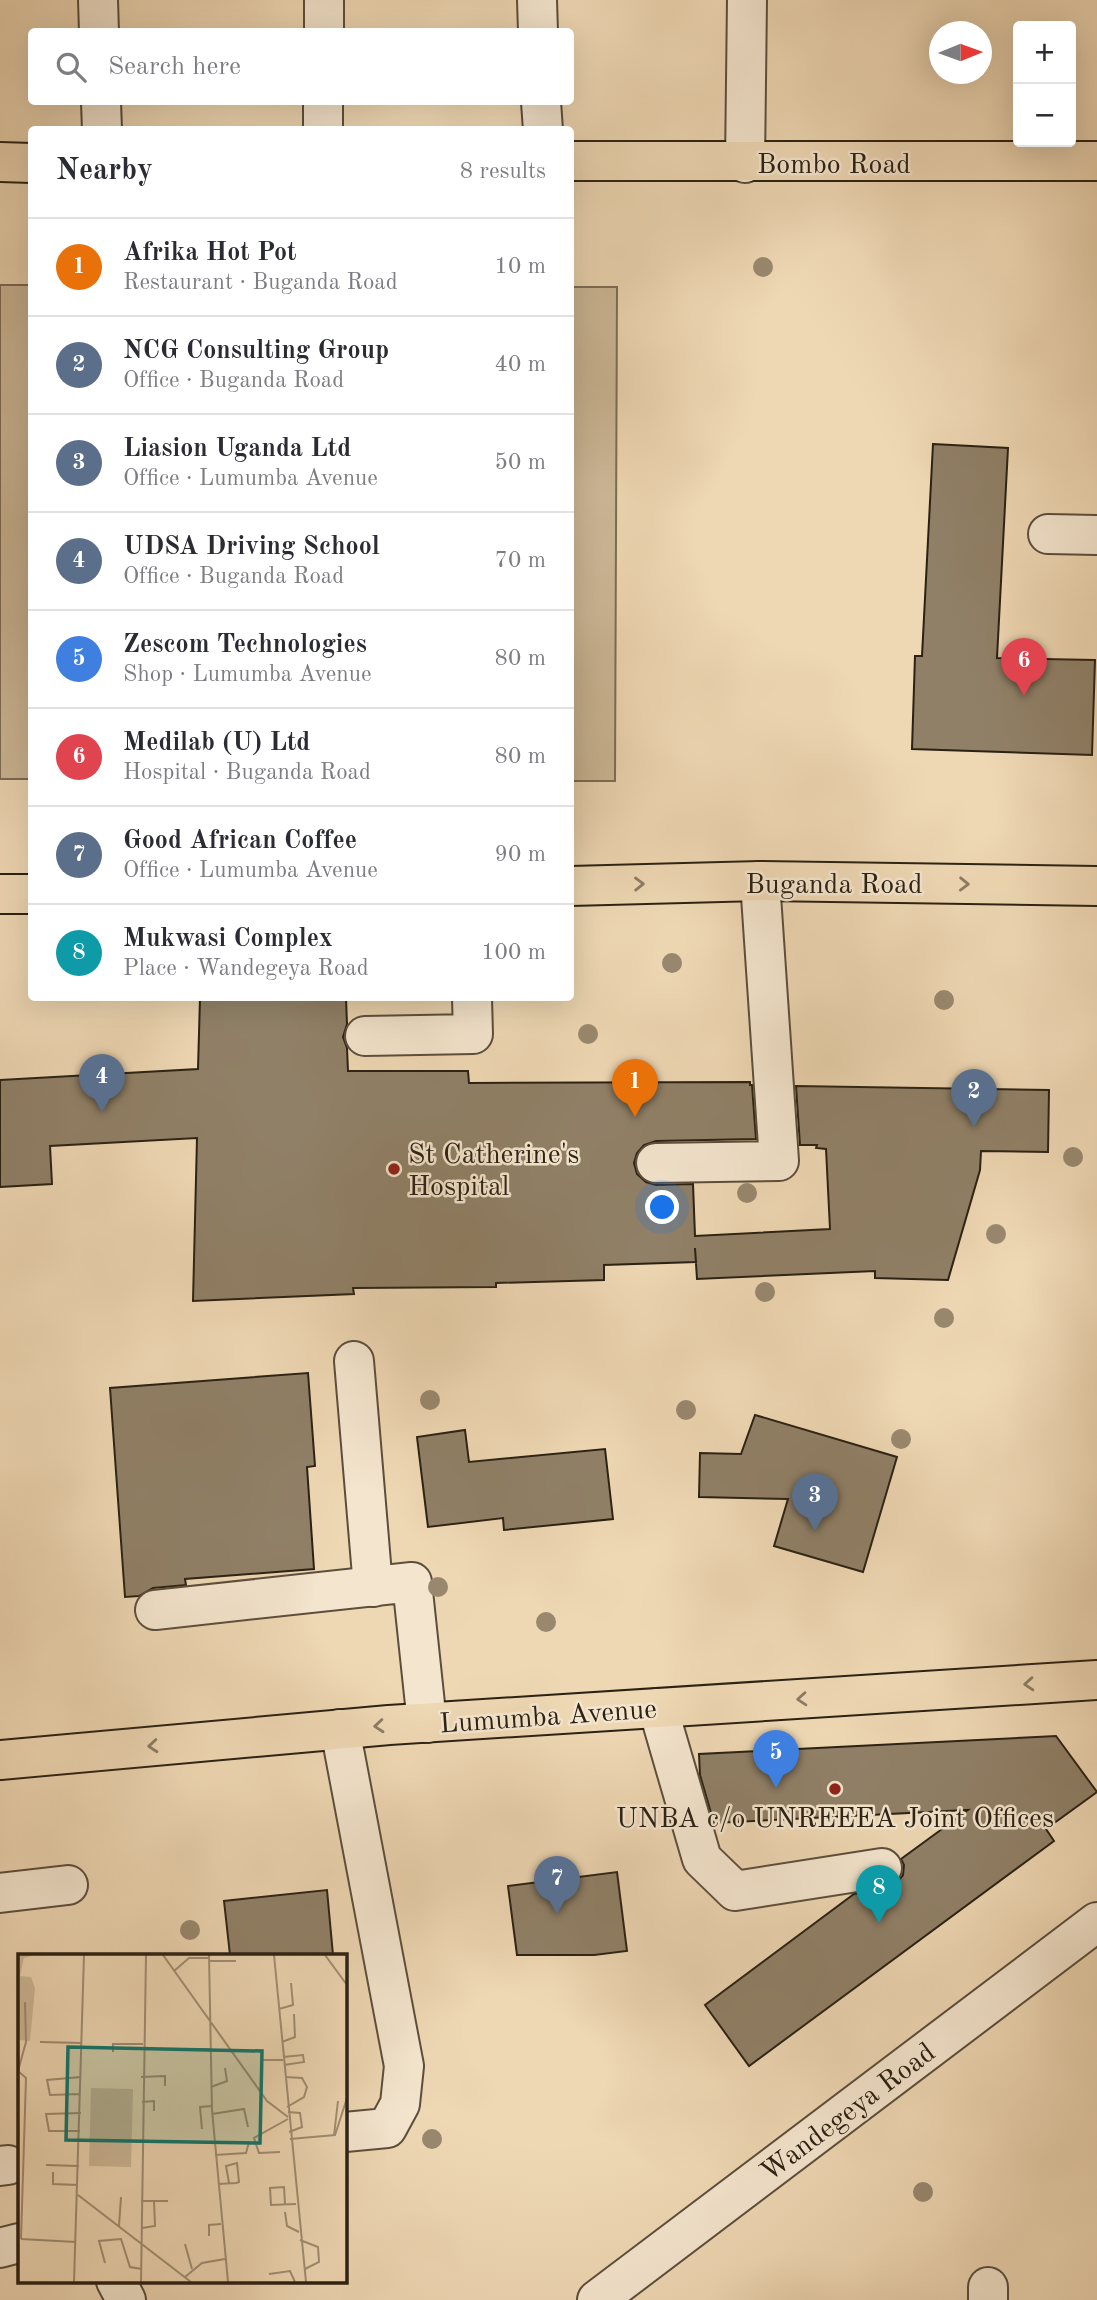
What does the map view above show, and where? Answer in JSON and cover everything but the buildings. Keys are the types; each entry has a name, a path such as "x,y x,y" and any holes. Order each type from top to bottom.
{"main road":[{"name":"Bombo Road","path":"574,162 1097,161"},
{"path":"0,162 28,163"},
{"name":"Buganda Road","path":"574,886 760,881 1097,886"},
{"path":"0,894 28,894"},
{"name":"Lumumba Avenue","path":"0,1760 427,1723 1097,1680"}],"street":[{"path":"98,0 99,28"},
{"path":"324,0 324,28"},
{"path":"537,0 538,28"},
{"path":"745,163 747,0"},
{"path":"101,105 102,126"},
{"path":"323,105 323,126"},
{"path":"541,105 543,126"},
{"path":"1048,534 1097,535"},
{"path":"656,1163 779,1161 760,881"},
{"path":"365,1036 473,1034 472,1001"},
{"path":"354,1361 373,1587"},
{"path":"155,1610 412,1582 427,1723"},
{"path":"658,1708 702,1859 736,1891 883,1868"},
{"path":"340,1730 404,2066 400,2104 387,2128 346,2132"},
{"path":"0,1893 68,1885"},
{"name":"Wandegeya Road","path":"597,2300 1097,1922"},
{"path":"0,2248 18,2242"},
{"path":"117,2282 126,2300"}],"shaded area":[{"path":"0,285 28,285 28,779 0,779"},
{"path":"574,287 617,287 615,781 574,781"}],"place":[{"name":"Medilab (U) Ltd","path":"1024,696"},
{"name":"UDSA Driving School","path":"102,1112"},
{"name":"Afrika Hot Pot","path":"635,1117"},
{"name":"NCG Consulting Group","path":"974,1127"},
{"name":"St Catherine's Hospital","path":"394,1169"},
{"name":"Liasion Uganda Ltd","path":"815,1531"},
{"name":"Zescom Technologies","path":"776,1788"},
{"name":"UNBA c/o UNREEEA Joint Offices","path":"835,1789"},
{"name":"Good African Coffee","path":"557,1914"},
{"name":"Mukwasi Complex","path":"879,1923"}]}
